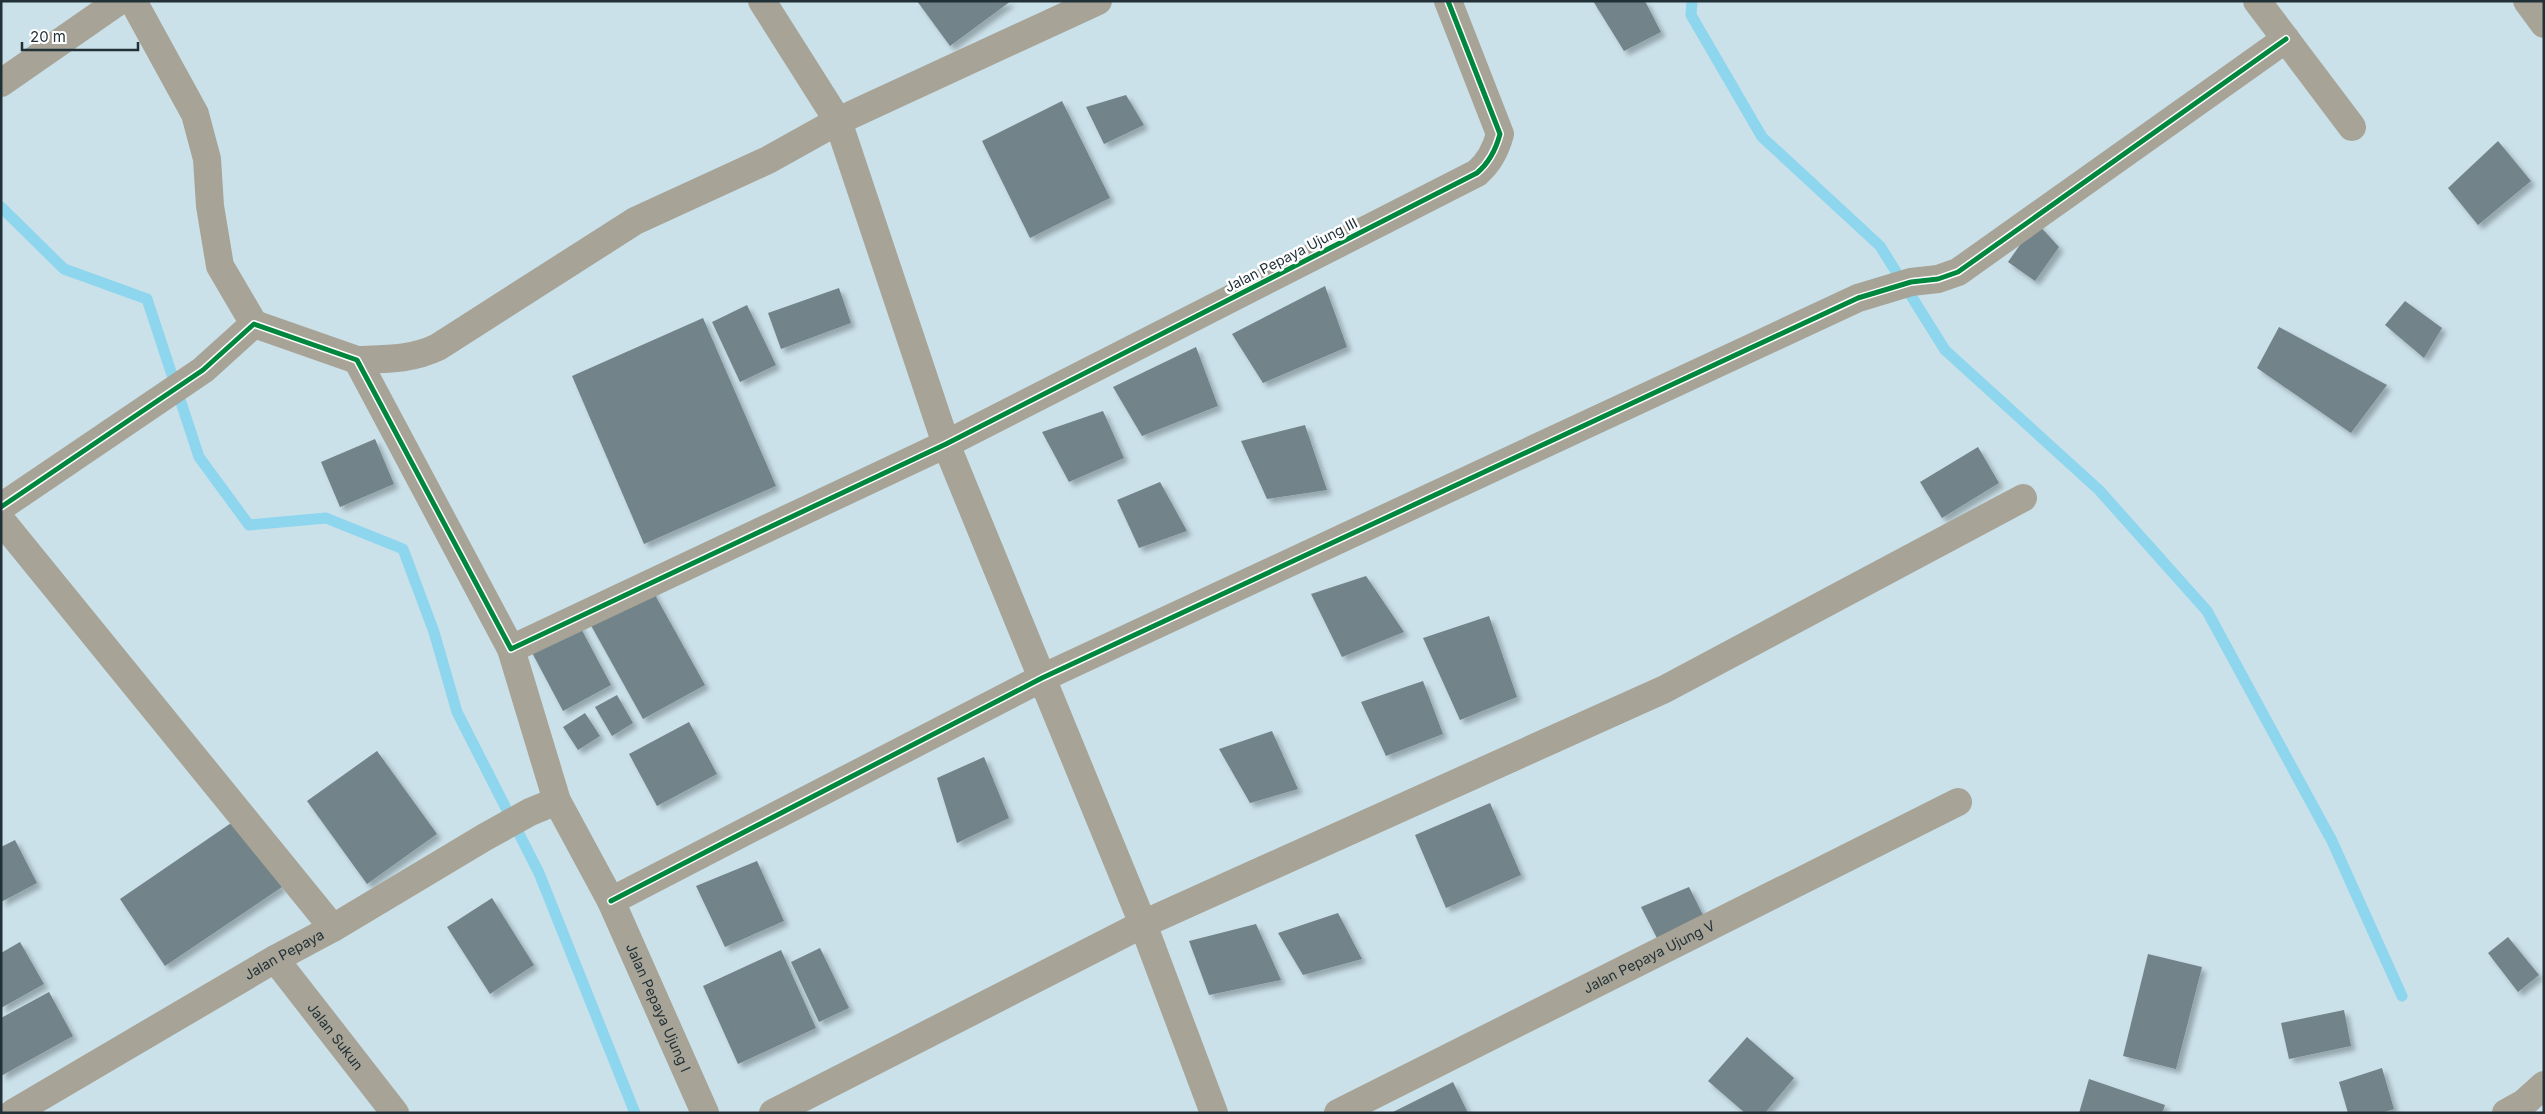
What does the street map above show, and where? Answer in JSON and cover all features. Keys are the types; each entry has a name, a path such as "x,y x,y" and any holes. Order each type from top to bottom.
{"street":[{"path":"1,83 119,1"},
{"path":"133,1 195,114 207,159 210,206 220,266 254,324 357,360 402,359 421,355 438,347 635,221 768,160 838,121 1098,1"},
{"path":"762,1 838,121 946,444 1143,924 1214,1113"},
{"name":"Jalan Pepaya Ujung III","path":"511,649 946,444 1459,182 1486,166 1500,134 1448,1"},
{"path":"2257,1 2352,127"},
{"path":"2527,1 2544,24"},
{"path":"611,901 1042,678 1858,298 1911,282 1938,279 1958,272 2286,39"},
{"path":"1,507 203,370 254,324"},
{"name":"Jalan Pepaya Ujung I","path":"357,360 511,649 556,801 611,901 705,1113"},
{"path":"774,1113 1143,924 1665,689 2023,498"},
{"path":"1,520 333,928"},
{"name":"Jalan Pepaya","path":"13,1113 275,958 333,928 485,837 530,812 556,801"},
{"name":"Jalan Pepaya Ujung V","path":"1338,1113 1958,802"},
{"name":"Jalan Sukun","path":"275,958 395,1113"},
{"path":"2506,1113 2524,1103 2544,1085"}],"building":[{"path":"917,1 1011,1 950,46"},
{"path":"1593,1 1645,1 1661,32 1624,51"},
{"path":"1126,95 1144,125 1104,144 1086,107"},
{"path":"1062,101 1110,198 1030,238 982,141"},
{"path":"2498,141 2531,181 2478,225 2448,188"},
{"path":"2036,222 2059,247 2035,281 2008,262"},
{"path":"1325,286 1347,347 1263,383 1232,334"},
{"path":"839,288 851,323 781,349 768,313"},
{"path":"2405,301 2442,328 2424,358 2385,325"},
{"path":"747,305 776,365 740,382 712,322"},
{"path":"703,318 776,486 644,544 572,376"},
{"path":"2279,327 2387,385 2351,433 2257,368"},
{"path":"1196,347 1218,406 1142,436 1113,387"},
{"path":"1103,411 1124,458 1069,482 1042,432"},
{"path":"1305,425 1327,490 1267,499 1241,441"},
{"path":"375,439 394,484 340,507 321,462"},
{"path":"1978,447 1999,483 1942,518 1920,482"},
{"path":"1160,482 1187,531 1139,548 1117,500"},
{"path":"1366,576 1404,632 1342,657 1311,594"},
{"path":"650,586 705,685 643,719 588,620"},
{"path":"1489,616 1517,697 1460,720 1423,638"},
{"path":"577,621 611,685 563,711 529,647"},
{"path":"1423,681 1443,734 1386,756 1361,702"},
{"path":"617,695 633,723 612,736 595,707"},
{"path":"585,713 600,736 578,750 563,727"},
{"path":"689,722 717,774 657,806 629,754"},
{"path":"1272,731 1298,789 1250,803 1219,749"},
{"path":"377,751 437,834 367,884 307,801"},
{"path":"984,757 1009,818 957,843 937,778"},
{"path":"1490,803 1521,875 1446,908 1415,835"},
{"path":"237,819 282,887 165,966 120,899"},
{"path":"15,840 37,883 1,902 1,847"},
{"path":"757,861 784,921 725,947 696,886"},
{"path":"1689,887 1707,923 1659,942 1641,907"},
{"path":"492,898 534,965 490,994 447,927"},
{"path":"1338,913 1362,959 1303,975 1278,933"},
{"path":"1256,924 1281,980 1209,995 1189,941"},
{"path":"2508,937 2539,975 2518,992 2488,953"},
{"path":"20,942 44,984 1,1008 1,953"},
{"path":"820,948 849,1008 819,1022 791,962"},
{"path":"781,950 816,1028 738,1064 703,986"},
{"path":"2148,954 2202,967 2176,1069 2123,1056"},
{"path":"49,992 73,1036 1,1076 1,1018"},
{"path":"2344,1010 2351,1046 2289,1059 2281,1023"},
{"path":"1747,1037 1794,1078 1765,1113 1745,1113 1708,1081"},
{"path":"2382,1068 2394,1109 2381,1113 2348,1113 2339,1082"},
{"path":"2089,1079 2165,1105 2162,1113 2079,1113"},
{"path":"1453,1082 1468,1113 1391,1113"}],"waterway":[{"path":"1692,1 1691,15 1762,137 1880,246 1945,350 2099,490 2207,611 2332,841 2402,996"},
{"path":"1,207 64,269 147,299 199,457 249,525 326,518 403,549 434,632 457,712 539,873 635,1113"}],"cycle path":[{"path":"1,507 203,370 254,324 357,360 511,649 946,444 1477,173 1492,155 1500,134 1448,1"},
{"path":"611,901 1042,678 1858,298 1911,282 1938,279 1958,272 2286,39"}]}
